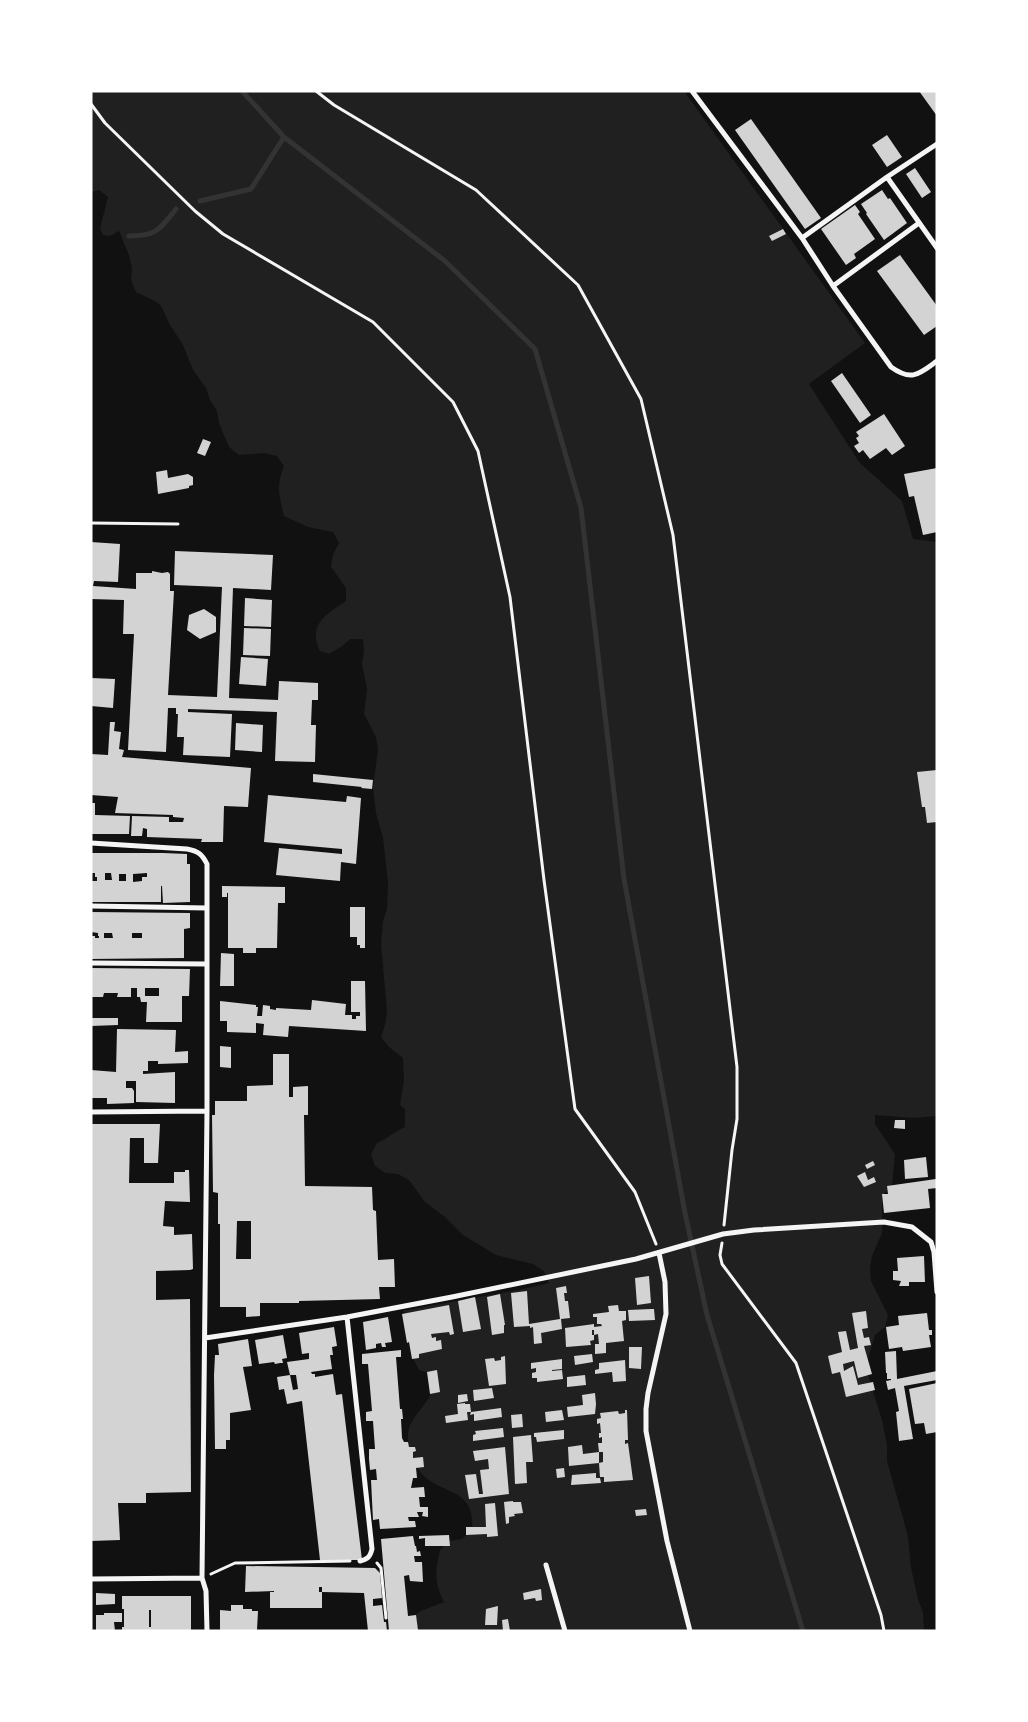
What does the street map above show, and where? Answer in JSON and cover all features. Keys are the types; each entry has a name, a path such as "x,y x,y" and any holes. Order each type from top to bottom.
{"street":[{"path":"692,91 802,238 833,286 891,367 901,374 908,376 918,374 937,361"},
{"path":"802,238 937,144"},
{"path":"887,177 937,248"},
{"path":"833,286 919,223"},
{"path":"91,843 187,849 203,855 207,864 206,1338 202,1578 206,1592 207,1631"},
{"path":"91,906 207,908"},
{"path":"91,963 206,964"},
{"path":"91,1112 207,1111"},
{"path":"206,1338 347,1317 452,1297 636,1259 723,1234 754,1230 884,1222 912,1227 931,1242 934,1252 937,1292"},
{"path":"659,1253 666,1282 666,1314 648,1392 646,1431 667,1542 690,1631"},
{"path":"347,1317 372,1549 367,1560 360,1561"},
{"path":"546,1566 564,1631"},
{"path":"91,1579 202,1578"}],"lane":[{"path":"91,523 178,524"}],"path":[{"path":"316,91 334,105 476,190 578,285 642,400 673,535 737,1068 737,1119 720,1255 722,1264 796,1363 881,1615 884,1631"},
{"path":"91,104 105,123 195,211 222,234 373,322 453,402 478,451 510,597 544,880 575,1109 635,1192 659,1253"},
{"path":"370,1556 381,1568 386,1618"},
{"path":"202,1578 236,1563 360,1561"}],"shaded area":[{"path":"91,91 684,91 865,343 809,384 859,462 902,501 913,539 937,542 937,1116 914,1118 875,1115 875,1124 895,1154 892,1185 882,1196 882,1233 872,1256 870,1268 871,1281 888,1315 885,1327 875,1335 868,1359 867,1372 882,1420 887,1445 887,1461 908,1536 911,1568 923,1613 924,1631 390,1631 421,1611 444,1602 438,1589 436,1577 440,1550 449,1541 462,1539 472,1530 472,1515 467,1504 460,1497 424,1476 410,1450 408,1433 410,1427 429,1398 433,1384 431,1374 419,1370 413,1358 418,1320 402,1311 549,1283 544,1271 533,1264 496,1255 463,1235 445,1217 425,1202 409,1180 398,1174 385,1173 375,1166 371,1154 377,1143 405,1127 405,1109 400,1105 404,1080 403,1058 389,1047 381,1037 387,1011 381,943 383,921 387,909 388,883 383,838 376,813 373,788 378,749 376,737 364,714 367,689 362,664 363,639 350,639 329,654 320,651 316,634 321,621 326,615 346,601 346,588 331,567 333,555 339,543 333,532 308,527 284,516 279,491 284,466 277,456 264,453 239,455 229,447 219,423 217,411 210,400 206,388 193,370 183,345 161,306 136,292 131,280 132,268 129,255 119,231 110,236 103,235 100,229 108,197 99,190 91,192"}],"building":[{"path":"919,91 937,91 937,116"},
{"path":"751,119 821,218 805,229 735,130"},
{"path":"887,135 902,157 887,167 872,145"},
{"path":"915,168 931,192 922,198 906,174"},
{"path":"882,190 888,199 890,198 907,223 884,240 861,204"},
{"path":"855,205 860,212 858,214 875,239 854,254 856,258 846,265 821,229"},
{"path":"783,229 786,234 772,241 769,236"},
{"path":"900,255 937,306 937,326 924,335 877,271"},
{"path":"842,373 871,415 860,423 831,381"},
{"path":"884,414 905,446 892,455 886,448 870,459 863,450 859,453 854,446 859,443 856,438 859,436 856,432"},
{"path":"203,439 211,442 205,456 197,453"},
{"path":"937,468 937,532 923,535 914,496 909,497 904,474"},
{"path":"167,470 168,478 188,474 193,477 193,485 189,486 189,488 158,494 156,472"},
{"path":"91,542 120,544 118,582 94,581 93,586 136,589 136,573 152,573 152,571 168,572 170,574 170,591 174,591 168,695 217,697 222,587 174,585 175,551 273,555 271,590 233,588 229,698 278,700 279,681 318,683 318,700 312,700 311,725 316,725 315,762 275,761 277,712 188,709 188,712 232,714 230,757 183,755 184,737 177,737 178,714 176,714 176,708 168,708 166,752 128,750 134,634 123,634 124,600 91,599"},
{"path":"245,598 272,600 271,627 244,626"},
{"path":"204,609 216,617 216,632 200,639 187,630 189,615"},
{"path":"244,628 271,629 270,656 243,655"},
{"path":"241,657 268,659 266,686 239,684"},
{"path":"91,678 115,679 113,708 91,706"},
{"path":"110,722 115,722 114,731 121,732 119,749 124,750 122,757 251,768 248,807 224,806 223,842 201,842 202,839 147,837 147,829 143,828 142,836 131,836 132,816 169,817 169,822 183,822 184,818 173,817 173,815 115,813 118,797 91,795 91,754 108,755"},
{"path":"236,723 263,725 262,752 235,750"},
{"path":"937,770 937,822 927,823 925,807 922,807 917,772"},
{"path":"313,774 373,780 372,789 313,782"},
{"path":"268,795 346,802 347,796 361,798 356,864 341,862 340,881 276,875 279,848 342,854 342,849 264,842"},
{"path":"91,803 95,803 95,815 130,816 129,834 92,834"},
{"path":"91,853 187,854 187,864 190,864 190,902 163,903 161,886 161,902 91,902 91,881 97,881 97,877 95,877 95,873 91,873","holes":["105,873 111,873 112,880 105,880","147,873 147,877 142,877 142,881 133,882 133,874","119,874 126,874 126,881 119,881"]},
{"path":"222,886 285,887 285,903 278,903 277,948 256,948 256,953 243,953 243,948 228,948 228,893 227,897 222,897"},
{"path":"350,907 365,907 365,948 360,948 360,945 357,945 357,937 350,937"},
{"path":"91,912 190,913 190,928 184,929 184,958 91,959 91,936 99,938 99,936 98,933 91,932","holes":["104,933 112,933 113,938 104,938","132,933 142,933 142,938 132,938"]},
{"path":"221,953 234,954 234,986 220,986"},
{"path":"91,968 190,969 189,996 182,996 182,1022 146,1022 147,1002 141,1002 140,997 137,997 137,988 131,988 131,997 117,997 118,993 104,993 103,997 91,997","holes":["145,988 159,988 159,996 145,996"]},
{"path":"351,981 365,981 366,1031 289,1026 288,1037 263,1035 264,1024 256,1023 256,1033 227,1032 227,1021 220,1021 220,1001 256,1005 258,1007 257,1016 262,1016 263,1005 270,1006 270,1009 276,1010 276,1008 311,1010 312,1000 346,1004 345,1015 352,1015 352,1019 356,1019 356,1016 360,1016 360,1012 351,1012"},
{"path":"91,1018 118,1018 118,1025 91,1026"},
{"path":"117,1029 176,1030 175,1052 188,1051 188,1063 158,1064 158,1061 148,1061 148,1071 143,1071 143,1074 175,1072 175,1103 136,1102 136,1081 126,1081 126,1088 132,1088 134,1091 134,1103 107,1104 107,1098 91,1098 91,1070 116,1072"},
{"path":"220,1046 231,1047 231,1068 220,1067"},
{"path":"273,1054 289,1054 289,1097 293,1097 293,1087 308,1086 308,1115 304,1115 305,1186 372,1187 373,1210 376,1211 378,1260 394,1259 395,1287 379,1287 380,1299 260,1303 260,1316 246,1317 246,1307 220,1307 220,1224 218,1224 218,1193 213,1192 212,1115 215,1115 215,1101 247,1101 247,1086 273,1085","holes":["237,1221 251,1221 251,1259 236,1259"]},
{"path":"895,1120 905,1120 905,1129 894,1128"},
{"path":"91,1124 160,1124 158,1163 144,1163 144,1138 130,1138 129,1183 174,1183 174,1172 189,1170 190,1202 165,1201 163,1226 174,1227 174,1235 192,1234 193,1269 156,1271 156,1300 190,1299 191,1492 146,1493 146,1503 118,1503 120,1540 91,1541"},
{"path":"926,1157 928,1177 905,1179 904,1160"},
{"path":"873,1161 875,1165 867,1169 865,1165"},
{"path":"865,1172 868,1180 874,1177 876,1182 864,1187 857,1176"},
{"path":"936,1179 937,1188 928,1189 930,1208 884,1213 882,1194 888,1194 887,1186"},
{"path":"924,1256 925,1282 909,1282 909,1286 899,1286 901,1281 893,1280 893,1271 898,1271 897,1258"},
{"path":"649,1276 651,1303 637,1305 635,1278"},
{"path":"566,1286 567,1293 564,1293 565,1301 568,1301 570,1318 561,1319 562,1329 541,1333 542,1343 534,1344 533,1327 514,1327 511,1293 527,1291 529,1324 560,1319 556,1288"},
{"path":"500,1294 505,1325 504,1333 492,1335 487,1297"},
{"path":"475,1297 481,1329 463,1332 458,1301"},
{"path":"449,1305 454,1334 450,1335 449,1332 431,1334 432,1338 436,1337 436,1341 441,1340 442,1349 419,1354 419,1358 412,1359 402,1314"},
{"path":"618,1305 619,1311 626,1311 626,1320 622,1321 624,1341 606,1343 606,1353 595,1354 595,1344 599,1344 598,1334 594,1335 594,1340 590,1341 591,1345 566,1347 565,1328 594,1324 594,1327 602,1326 597,1324 597,1317 593,1317 593,1314 609,1312 608,1306"},
{"path":"654,1309 655,1320 629,1321 628,1310"},
{"path":"866,1311 868,1328 862,1329 864,1338 869,1337 871,1345 864,1346 872,1374 858,1378 854,1361 843,1364 844,1371 853,1366 858,1385 873,1382 875,1390 846,1397 840,1372 832,1374 828,1356 842,1352 838,1332 846,1331 850,1350 858,1348 852,1313"},
{"path":"927,1313 929,1330 932,1330 932,1335 929,1335 931,1347 903,1351 902,1347 889,1349 886,1327 899,1325 898,1316"},
{"path":"388,1317 392,1342 385,1343 386,1347 382,1347 381,1343 376,1344 376,1348 366,1350 363,1322"},
{"path":"334,1327 337,1346 332,1347 333,1355 330,1355 332,1369 311,1372 315,1374 315,1377 333,1374 336,1395 342,1394 362,1560 320,1560 302,1401 287,1404 284,1389 279,1390 277,1377 290,1375 287,1362 309,1359 309,1353 302,1354 299,1333","holes":["290,1375 296,1375 298,1389 293,1390"]},
{"path":"283,1335 287,1358 282,1359 283,1363 259,1364 255,1340"},
{"path":"248,1339 252,1366 243,1367 251,1410 230,1413 230,1440 226,1440 226,1449 215,1449 214,1375 215,1355 219,1355 218,1344"},
{"path":"629,1347 642,1347 641,1369 629,1368"},
{"path":"401,1350 401,1357 396,1357 400,1409 402,1409 403,1419 401,1419 402,1438 404,1442 408,1442 409,1447 415,1447 416,1451 413,1452 413,1458 423,1457 424,1467 416,1468 417,1478 413,1478 411,1488 424,1487 425,1497 419,1497 420,1507 428,1507 428,1517 422,1516 423,1512 417,1512 419,1517 408,1517 409,1521 415,1521 416,1527 380,1529 379,1519 373,1520 371,1480 377,1480 376,1469 370,1470 369,1449 375,1449 373,1421 366,1421 366,1412 372,1411 368,1364 362,1364 362,1354"},
{"path":"896,1351 897,1379 937,1371 937,1380 904,1386 913,1439 899,1441 896,1412 899,1411 895,1388 888,1390 886,1381 891,1379 887,1379 885,1352"},
{"path":"592,1354 593,1362 575,1365 574,1356"},
{"path":"505,1356 506,1384 489,1386 485,1359 494,1358 495,1361 501,1360 501,1357"},
{"path":"562,1359 562,1369 552,1371 562,1370 563,1379 537,1382 537,1378 532,1378 532,1373 536,1372 536,1368 531,1369 531,1363"},
{"path":"625,1360 626,1381 613,1382 612,1372 595,1374 595,1370 599,1369 599,1363"},
{"path":"437,1370 440,1392 430,1394 427,1372"},
{"path":"585,1375 586,1385 567,1387 567,1377"},
{"path":"937,1383 937,1432 926,1434 924,1423 915,1424 909,1389"},
{"path":"492,1388 494,1398 474,1401 473,1390"},
{"path":"595,1393 595,1414 568,1417 567,1407 583,1405 582,1395"},
{"path":"467,1394 468,1401 458,1403 458,1395"},
{"path":"457,1404 470,1404 471,1412 467,1412 468,1420 446,1423 445,1416 458,1414"},
{"path":"501,1408 502,1417 474,1421 474,1414 470,1415 471,1412"},
{"path":"562,1410 564,1420 546,1422 545,1412"},
{"path":"625,1410 627,1410 628,1440 625,1440 625,1444 628,1443 633,1480 604,1482 604,1477 600,1477 599,1463 603,1462 603,1452 599,1452 598,1443 602,1443 602,1437 599,1438 599,1433 601,1433 600,1423 597,1424 597,1419 601,1418 600,1413 618,1411 619,1414 625,1413"},
{"path":"522,1414 523,1427 512,1428 511,1415"},
{"path":"503,1428 504,1437 473,1441 473,1435 476,1434 475,1431"},
{"path":"564,1430 564,1439 537,1442 536,1437 534,1437 534,1433"},
{"path":"531,1435 533,1462 526,1462 527,1483 515,1484 513,1437"},
{"path":"582,1445 583,1454 599,1452 599,1463 569,1466 568,1447"},
{"path":"505,1447 509,1494 469,1499 465,1475 476,1474 479,1494 483,1494 480,1470 489,1469 488,1459 475,1461 473,1451"},
{"path":"564,1468 565,1477 557,1478 556,1469"},
{"path":"596,1473 596,1478 600,1478 601,1483 571,1485 572,1475"},
{"path":"504,1502 521,1502 523,1513 514,1514 515,1516 509,1517 509,1523 506,1524"},
{"path":"495,1503 498,1536 487,1537 487,1534 466,1535 466,1527 486,1527 485,1504"},
{"path":"646,1509 647,1515 636,1516 635,1510"},
{"path":"449,1535 450,1546 425,1546 425,1538 419,1539 419,1536"},
{"path":"413,1536 417,1552 420,1551 421,1556 414,1556 415,1562 422,1562 423,1582 410,1581 409,1575 404,1576 408,1616 416,1615 418,1630 389,1631 381,1539"},
{"path":"246,1566 375,1568 380,1573 382,1598 373,1599 373,1606 382,1605 387,1631 368,1631 364,1593 322,1592 322,1608 270,1608 270,1592 274,1591 245,1592"},
{"path":"541,1589 542,1600 536,1601 535,1598 524,1600 523,1593"},
{"path":"96,1593 115,1594 115,1604 96,1605"},
{"path":"122,1596 191,1596 191,1631 122,1631 122,1627 124,1627 124,1609 122,1609","holes":["149,1610 151,1610 151,1627 149,1627"]},
{"path":"231,1605 243,1605 243,1609 258,1611 257,1630 220,1631 220,1610 231,1611"},
{"path":"498,1606 497,1625 485,1625 486,1609"},
{"path":"104,1613 122,1613 122,1622 114,1622 115,1631 96,1631 96,1615 104,1615"},
{"path":"508,1619 510,1631 503,1631 502,1620"}],"waterway":[{"path":"242,91 284,137 445,261 535,349 581,508 624,879 685,1213 707,1315 803,1631"},
{"path":"200,201 251,189 284,137"},
{"path":"129,236 152,233 161,227 176,209"}]}
